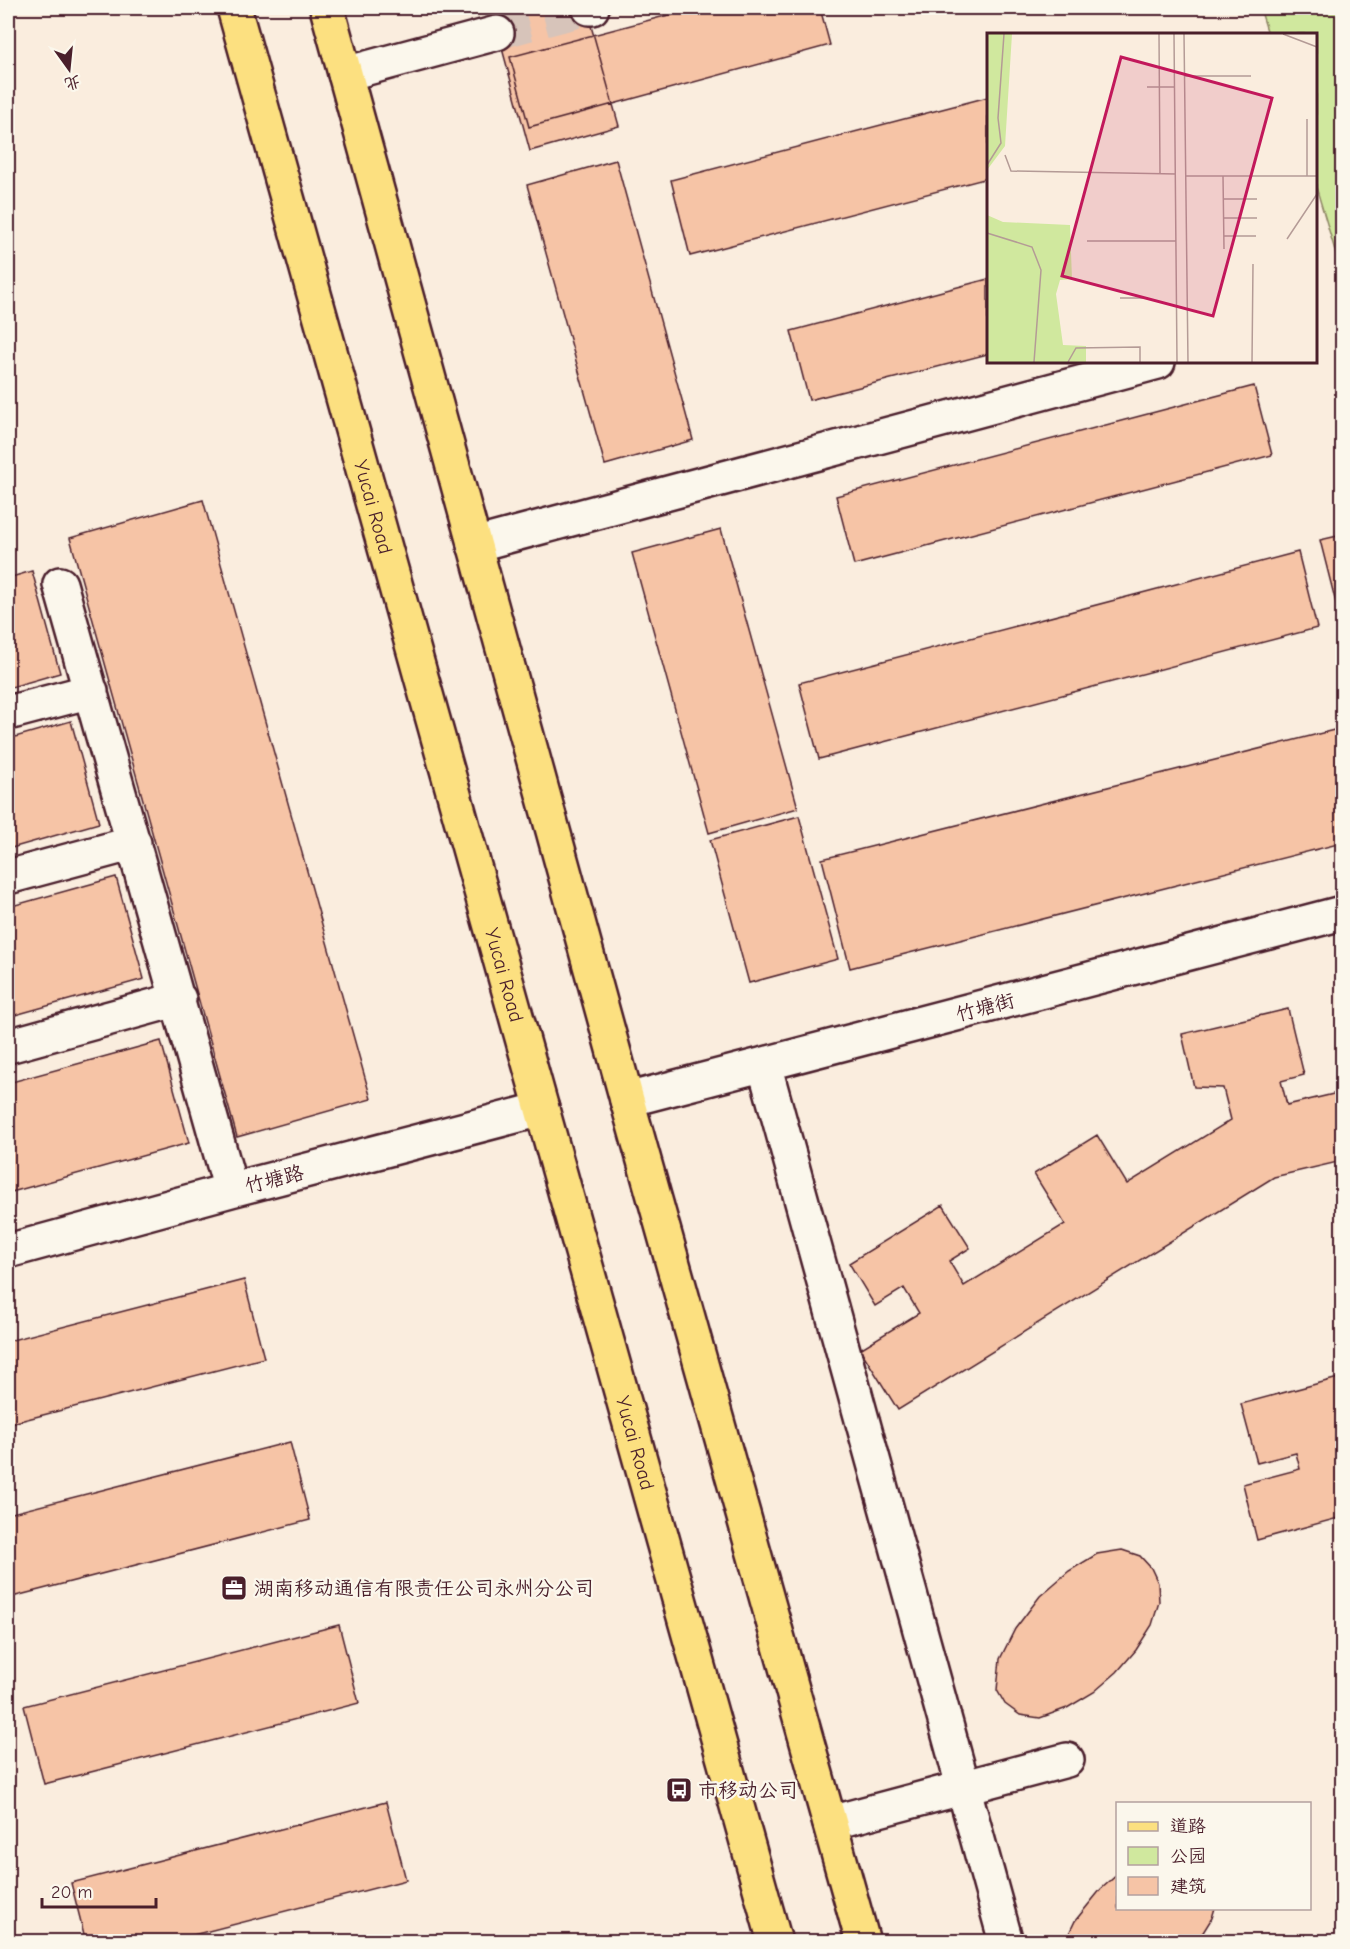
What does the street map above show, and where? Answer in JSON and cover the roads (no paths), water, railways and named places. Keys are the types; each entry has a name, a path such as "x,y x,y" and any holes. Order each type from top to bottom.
{"main road":[{"name":"Yucai Road","path":"234,8 542,1109 768,1940"},
{"path":"327,8 627,1100 863,1941"}],"street":[{"path":"345,74 497,33"},
{"path":"474,545 1154,363"},
{"path":"60,584 179,999 231,1190"},
{"path":"8,713 91,691"},
{"path":"8,877 134,843"},
{"name":"竹塘街","path":"627,1100 1342,913"},
{"path":"8,1046 179,999"},
{"path":"764,1064 1006,1941"},
{"name":"竹塘路","path":"8,1251 542,1109"},
{"path":"830,1823 1067,1760"}],"tunnel":[{"path":"497,33 589,8"}],"place":[{"name":"湖南移动通信有限责任公司永州分公司","path":"234,1588"},
{"name":"市移动公司","path":"679,1790"}]}
